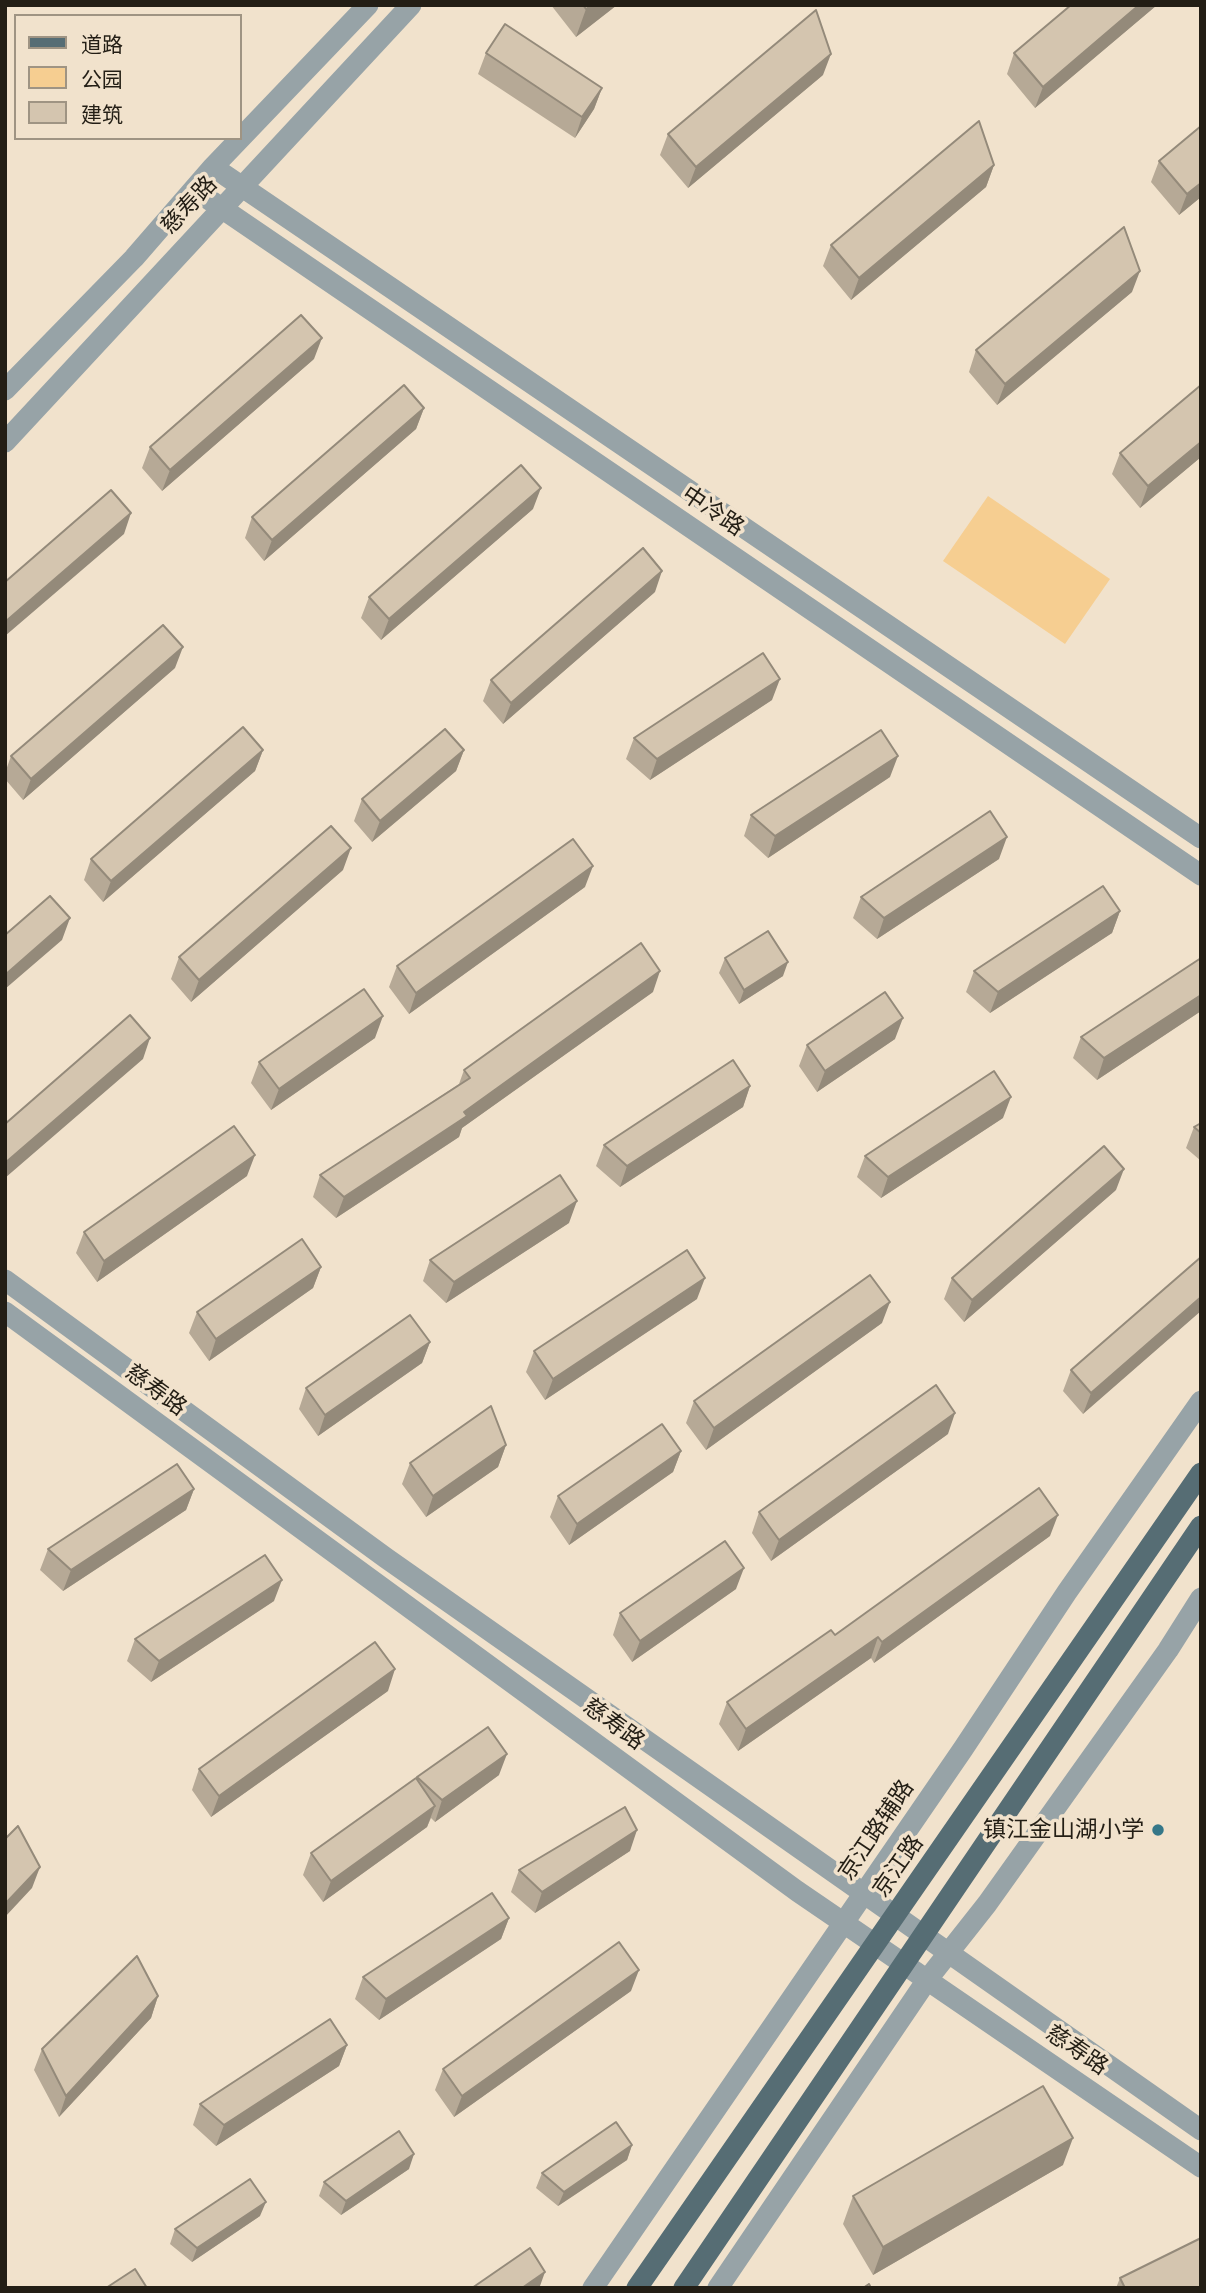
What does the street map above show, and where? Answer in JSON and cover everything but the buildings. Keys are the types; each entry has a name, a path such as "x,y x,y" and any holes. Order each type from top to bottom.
{"main road":[{"name":"京江路","path":"638,2288 1201,1473"},
{"path":"684,2288 1201,1526"}],"street":[{"name":"慈寿路","path":"242,137 368,5"},
{"name":"慈寿路","path":"5,442 411,5"},
{"name":"慈寿路","path":"5,390 134,258 239,140"},
{"name":"中冷路","path":"213,167 1201,838"},
{"name":"中冷路","path":"195,190 1201,876"},
{"name":"慈寿路","path":"5,1280 386,1558 1201,2130"},
{"name":"慈寿路","path":"5,1312 844,1924 1201,2167"},
{"name":"京江路辅路","path":"593,2288 844,1924 1067,1592 1201,1401"},
{"path":"718,2288 927,1980 988,1904 1201,1598"}],"green space":[{"path":"988,496 1110,579 1065,644 943,561"}],"place":[{"name":"镇江金山湖小学","path":"1158,1830"}]}
